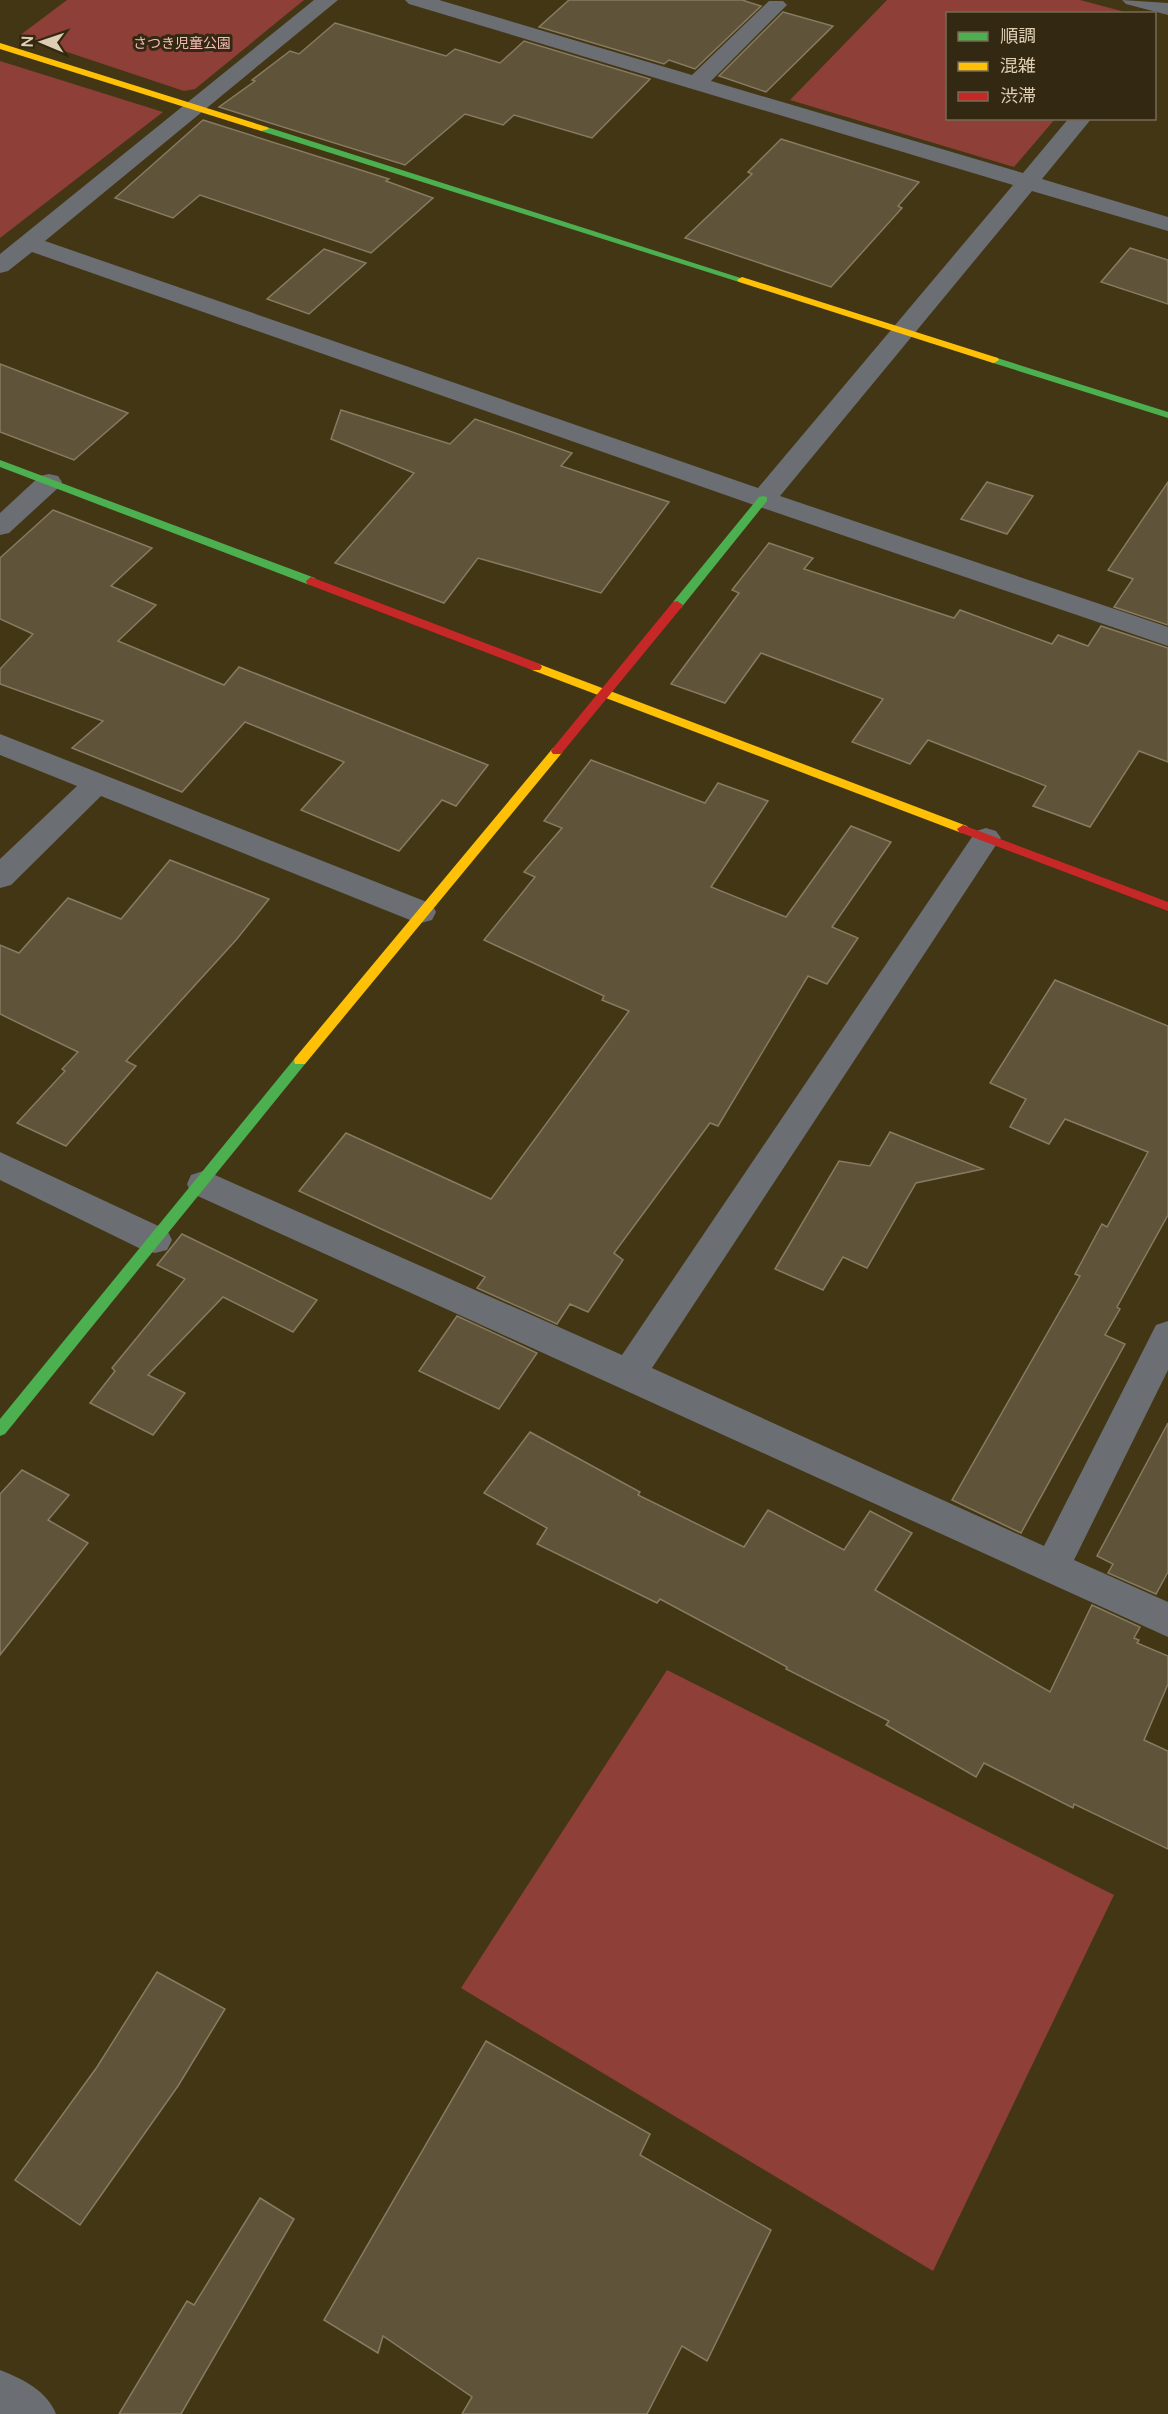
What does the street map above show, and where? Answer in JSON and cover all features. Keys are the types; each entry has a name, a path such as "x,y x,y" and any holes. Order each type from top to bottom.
{"street":[{"path":"0,266 327,0"},
{"path":"416,0 1168,224"},
{"path":"1133,0 1168,12 1156,29"},
{"path":"696,84 776,5"},
{"path":"0,46 1168,415"},
{"path":"0,1430 421,912 605,693 901,331 1079,120"},
{"path":"29,243 763,499 1168,637"},
{"path":"0,463 1168,907"},
{"path":"0,527 49,482"},
{"path":"0,744 421,912"},
{"path":"0,876 98,783"},
{"path":"629,1374 986,838"},
{"path":"0,1165 155,1240"},
{"path":"202,1184 629,1374 1168,1620"},
{"path":"1052,1568 1168,1335"},
{"path":"0,2392 34,2414"}],"green space":[{"name":"さつき児童公園","path":"67,0 304,0 195,89 184,91 19,36"},
{"path":"887,0 1080,0 1125,12 946,12 946,120 1054,120 1014,167 790,100"},
{"path":"0,61 163,112 0,238"},
{"path":"667,1670 1114,1895 933,2271 461,1988"}],"building":[{"path":"569,0 742,0 761,6 695,69 669,60 664,64 539,27"},
{"path":"783,12 833,26 766,92 719,76"},
{"path":"335,23 446,56 455,49 500,63 524,41 650,79 592,138 514,115 503,125 465,114 405,165 219,107 255,81 252,80 290,51 299,54"},
{"path":"203,120 389,179 386,181 433,198 371,253 200,195 173,218 115,198"},
{"path":"781,139 919,182 898,206 902,208 831,287 685,238 752,174 748,172"},
{"path":"1130,248 1168,260 1168,304 1101,282"},
{"path":"324,249 366,263 309,314 267,299"},
{"path":"0,364 128,413 74,460 0,432"},
{"path":"341,410 450,444 475,419 572,453 561,466 669,502 601,593 478,558 444,603 335,563 414,473 331,439"},
{"path":"987,482 1033,496 1007,534 961,519"},
{"path":"1168,482 1168,625 1114,607 1133,579 1108,570"},
{"path":"53,510 152,548 111,586 156,605 118,641 224,685 239,667 488,765 456,806 442,800 399,851 301,810 344,762 245,722 182,792 72,748 103,721 0,684 0,669 33,634 0,619 0,558"},
{"path":"769,543 813,558 804,569 954,618 960,610 1052,644 1058,635 1088,646 1101,626 1168,648 1168,762 1139,751 1090,827 1033,806 1046,786 928,740 910,764 852,742 883,699 761,653 725,703 671,684 739,593 732,590"},
{"path":"591,760 705,803 718,783 768,801 711,887 786,917 851,826 891,842 832,927 858,938 827,984 808,976 718,1126 710,1123 614,1253 623,1260 588,1312 570,1304 557,1324 477,1288 485,1277 299,1191 346,1133 491,1199 629,1011 602,1000 604,996 484,940 535,877 524,872 562,828 544,821"},
{"path":"170,860 269,899 236,940 126,1061 136,1066 66,1146 17,1123 65,1071 62,1069 78,1052 0,1014 0,945 19,953 68,898 121,919"},
{"path":"1055,980 1168,1026 1168,1215 1117,1307 1120,1309 1105,1335 1125,1344 1021,1533 952,1500 1080,1276 1075,1274 1102,1224 1107,1227 1148,1152 1065,1119 1049,1144 1010,1127 1026,1099 990,1083"},
{"path":"890,1132 983,1169 916,1183 867,1268 843,1257 823,1290 775,1269 839,1161 870,1166"},
{"path":"182,1234 317,1300 293,1332 223,1297 148,1375 185,1393 153,1435 90,1403 115,1371 112,1368 185,1279 157,1265"},
{"path":"457,1316 537,1353 499,1409 419,1371"},
{"path":"1168,1423 1168,1572 1156,1594 1108,1573 1113,1564 1097,1556"},
{"path":"530,1432 640,1492 638,1495 744,1547 768,1510 844,1550 870,1511 912,1533 875,1590 1050,1692 1092,1605 1140,1627 1134,1638 1139,1640 1137,1643 1168,1656 1168,1684 1144,1740 1168,1751 1168,1849 1074,1804 1073,1808 984,1763 976,1777 886,1725 889,1721 786,1669 787,1667 660,1599 657,1603 537,1544 547,1528 484,1493"},
{"path":"22,1470 69,1495 48,1520 88,1543 0,1655 0,1494"},
{"path":"157,1972 225,2009 178,2086 80,2225 15,2180 97,2067"},
{"path":"486,2041 650,2134 640,2155 771,2230 707,2361 682,2346 647,2414 462,2414 472,2397 383,2336 378,2353 324,2320"},
{"path":"260,2198 294,2219 181,2414 119,2414 187,2301 194,2305"}],"traffic: fast":[{"path":"264,129 742,280"},
{"path":"994,360 1168,415"},
{"path":"0,463 311,581"},
{"path":"677,605 763,499"},
{"path":"0,1430 300,1061"}],"traffic: slow":[{"path":"0,46 264,129"},
{"path":"742,280 994,360"},
{"path":"536,667 963,829"},
{"path":"300,1061 557,751"}],"traffic: jam":[{"path":"311,581 536,667"},
{"path":"557,751 677,605"},
{"path":"963,829 1168,907"}]}
